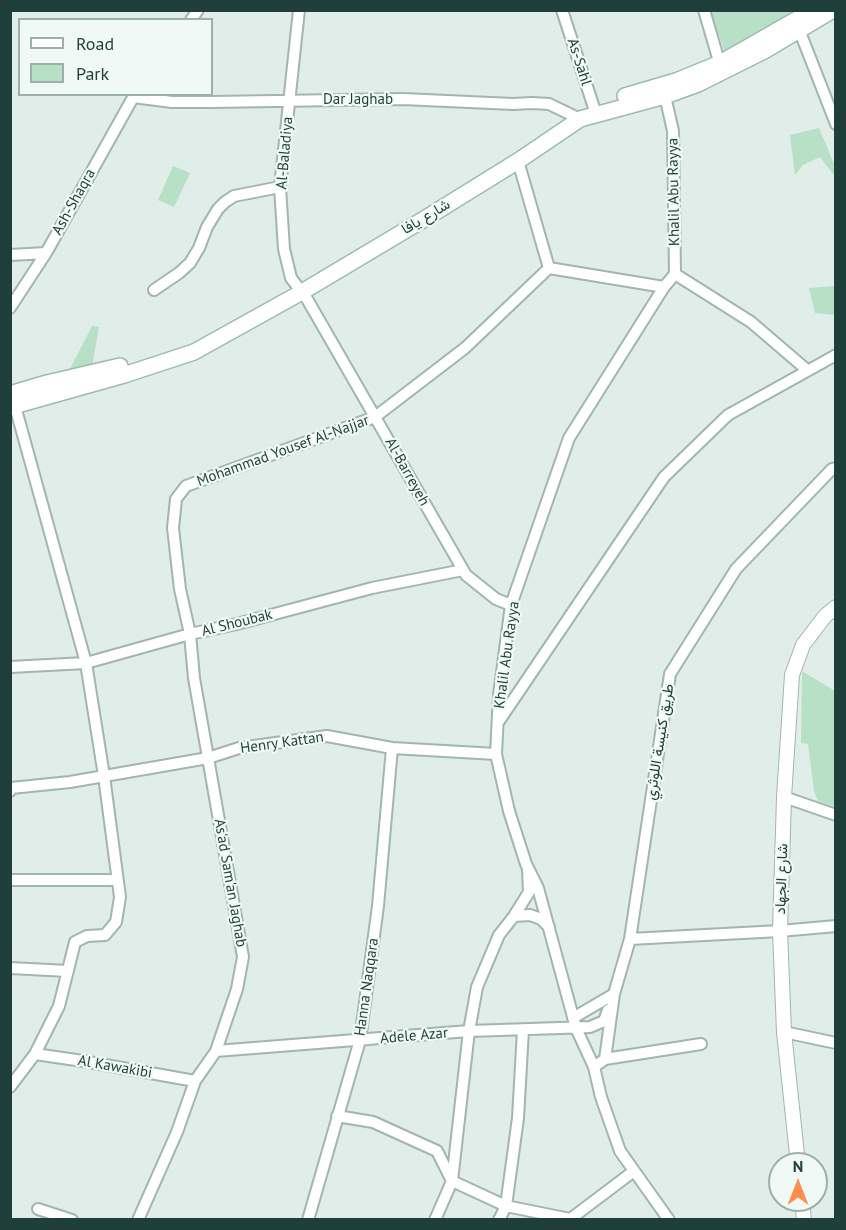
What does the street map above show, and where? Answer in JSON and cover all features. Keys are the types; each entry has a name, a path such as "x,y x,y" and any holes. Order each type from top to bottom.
{"main road":[{"name":"شارع يافا","path":"594,110 665,96 800,32 833,10"},
{"name":"شارع يافا","path":"12,402 124,375 194,352 489,168 576,117 676,81 721,68 811,11"},
{"name":"شارع يافا","path":"299,288 518,161 576,117"}],"street":[{"name":"Al-Baladiya","path":"299,10 280,187 285,262 291,278 299,288"},
{"name":"As-Sahl","path":"562,10 594,110"},
{"path":"704,10 721,68"},
{"path":"811,11 800,32 836,124"},
{"name":"Dar Jaghab","path":"134,96 151,100 192,102 403,99 532,103 549,104 576,117"},
{"name":"Ash-Shaqra","path":"10,309 46,253 134,96"},
{"name":"Khalil Abu Rayya","path":"665,96 673,131 675,274 664,286 569,438 511,605 499,695 496,754 509,811 528,868 538,888 575,1023 594,1067 620,1151 669,1220"},
{"path":"518,161 549,268 664,286"},
{"path":"154,290 179,273 189,263 199,248 207,226 225,202 234,196 280,187"},
{"path":"10,255 46,253"},
{"name":"Mohammad Yousef Al-Najjar","path":"190,634 180,589 173,528 176,499 186,486 375,417 465,348 549,268"},
{"path":"675,274 751,322 807,370"},
{"name":"Al-Barreyeh","path":"299,288 466,575 496,599 511,605"},
{"path":"498,723 664,477 728,415 836,355"},
{"path":"10,1087 35,1054 59,1006 75,942 87,936 105,935 116,922 120,897 86,663 12,402"},
{"name":"طريق كنيسة اللوثري","path":"605,1059 614,994 630,939 670,674 736,569 832,469 836,468"},
{"name":"Al Shoubak","path":"10,667 86,663 372,588 463,570"},
{"name":"شارع الجهاد","path":"797,1152 784,1032 780,931 784,797 792,675 803,645 825,616 836,607"},
{"name":"As'ad Sam'an Jaghab","path":"138,1220 177,1132 195,1082 216,1051 237,989 243,957 194,678 190,634"},
{"name":"Henry Kattan","path":"10,791 11,788 104,776 208,758 239,748 327,736 392,748 496,754"},
{"name":"Hanna Naqqara","path":"309,1218 360,1040 378,906 392,748"},
{"path":"784,797 836,815"},
{"path":"435,1220 452,1181 469,1031 477,987 499,935 529,892 528,868"},
{"path":"10,880 117,880"},
{"path":"514,916 530,915 541,919 549,928"},
{"path":"630,939 836,926"},
{"path":"10,968 68,971"},
{"path":"575,1023 590,1027 604,1021 614,994"},
{"path":"575,1023 614,994"},
{"name":"Adele Azar","path":"216,1051 469,1031 523,1030 575,1023"},
{"path":"499,1220 506,1206 518,1118 523,1030"},
{"path":"784,1032 836,1043"},
{"path":"594,1067 605,1059 701,1044"},
{"name":"Al Kawakibi","path":"35,1054 82,1060 195,1082"},
{"path":"337,1116 373,1122 438,1151 452,1181 506,1206 569,1219 634,1171"},
{"path":"38,1209 72,1220"},
{"path":"309,1218 322,1220"}],"green space":[{"path":"711,11 803,11 726,56"},
{"path":"819,128 835,166 835,173 833,174 820,157 803,165 795,175 790,135"},
{"path":"173,166 190,173 174,207 158,200"},
{"path":"834,286 835,315 815,313 809,288"},
{"path":"92,326 99,327 92,367 69,371"},
{"path":"802,671 835,691 835,807 818,801 814,791 808,744 801,743"}]}
